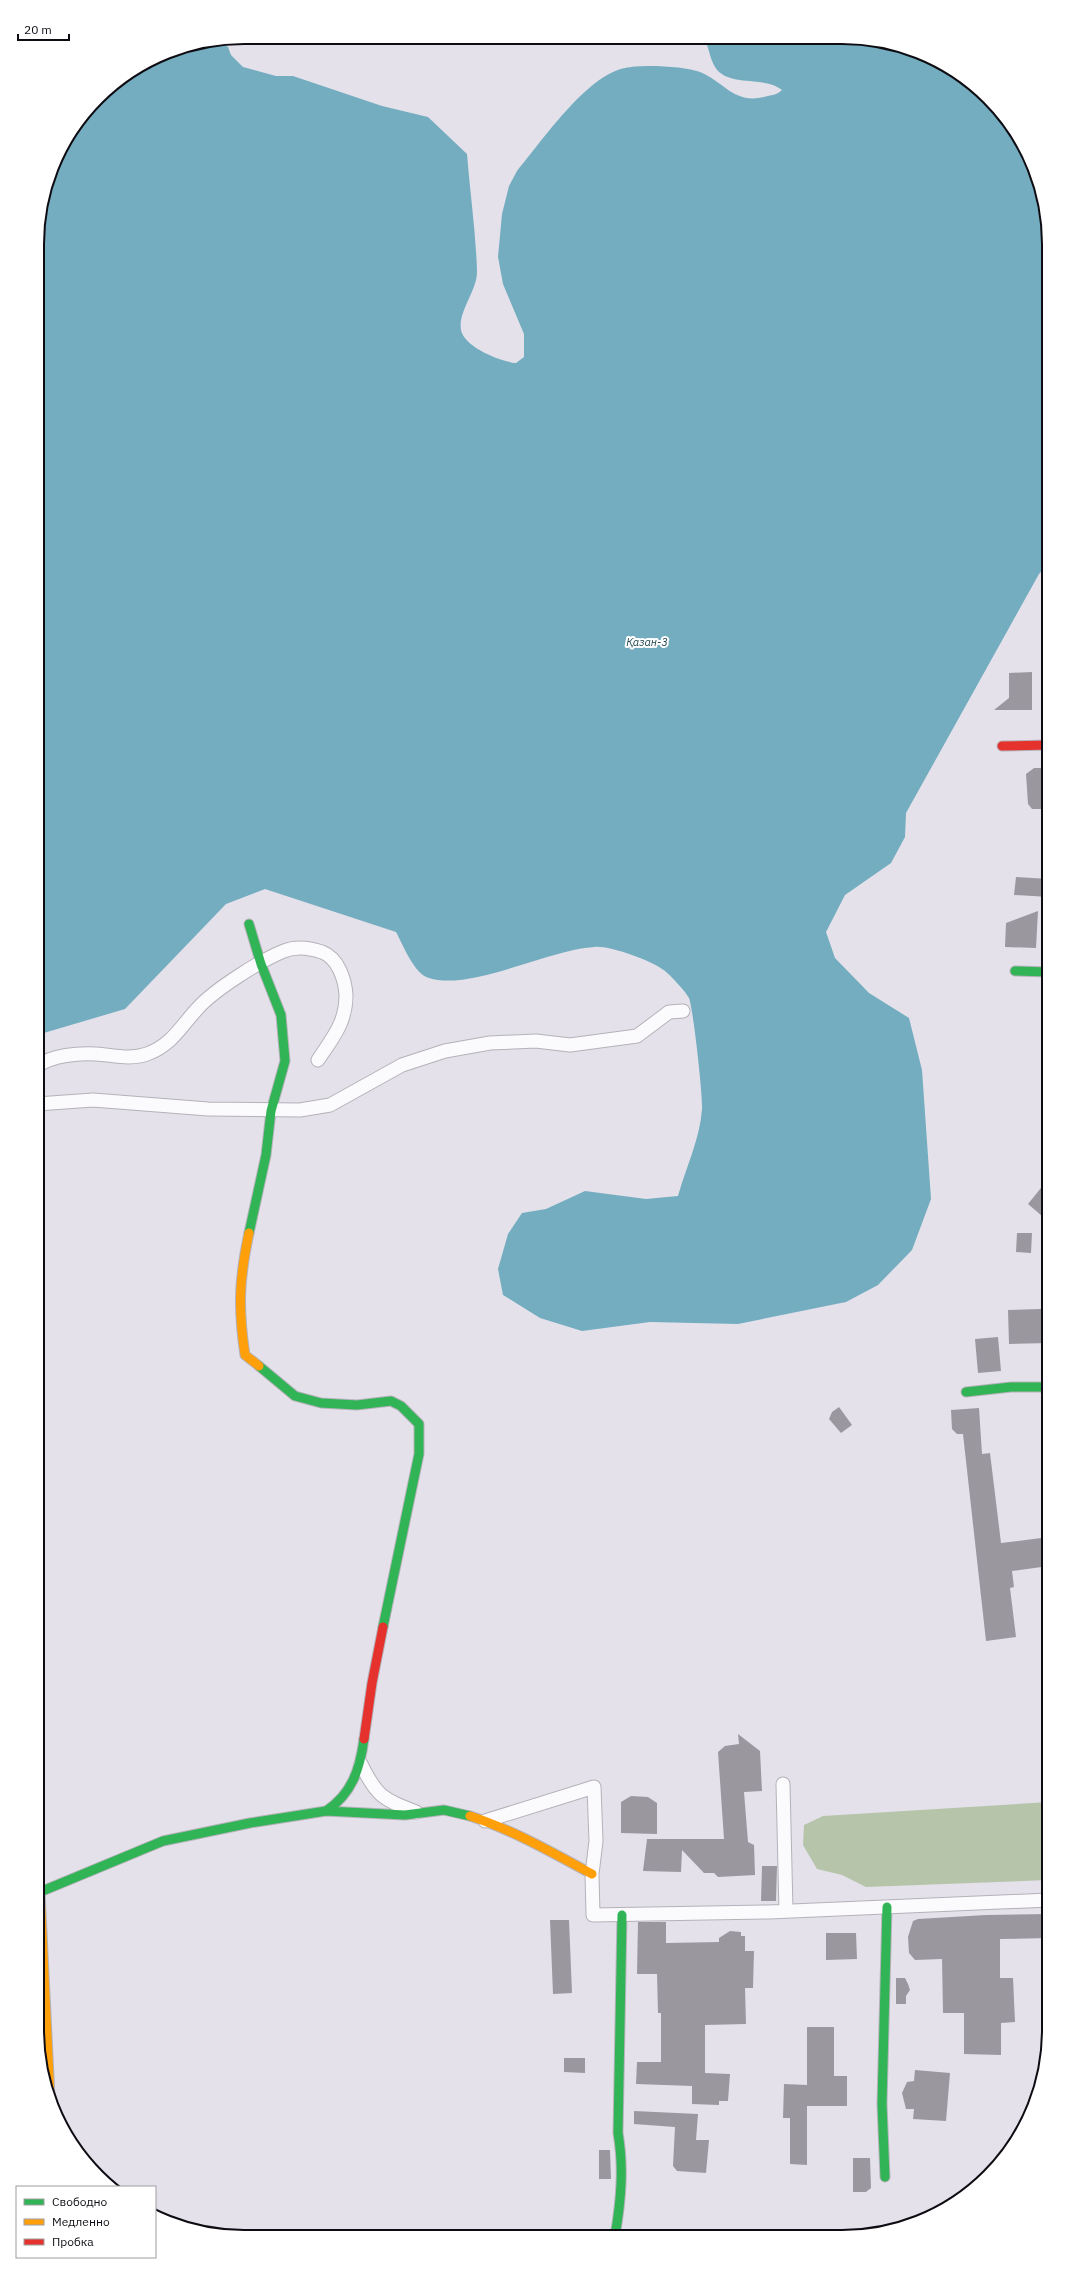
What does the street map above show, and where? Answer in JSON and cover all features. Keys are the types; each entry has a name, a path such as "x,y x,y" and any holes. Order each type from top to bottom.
{"street":[{"path":"1002,746 1042,745"},
{"path":"249,924 261,964 281,1015 285,1062 271,1111 266,1155 253,1209 239,1296 241,1329 245,1355 295,1396 322,1403 357,1405 390,1401 401,1406 419,1424 419,1454 372,1683 361,1764 350,1788 337,1804 326,1811"},
{"path":"44,1063 60,1057 95,1054 123,1058 146,1054 163,1046 182,1029 198,1008 216,991 285,951 309,947 326,953 338,966 346,986 346,1010 342,1024 318,1060"},
{"path":"1015,972 1042,972"},
{"path":"44,1104 93,1100 160,1106 271,1111 300,1110 330,1105 402,1066 445,1052 490,1044 536,1042 570,1045 637,1036 669,1012 683,1011"},
{"path":"966,1392 1011,1387 1042,1387"},
{"path":"361,1764 371,1784 386,1800 418,1812"},
{"path":"783,1784 786,1911"},
{"path":"485,1821 594,1787 596,1841 592,1874 593,1914 622,1915 786,1911 1042,1900"},
{"path":"44,1889 163,1841 250,1823 326,1811 405,1815 418,1812 444,1810 485,1821 548,1850 592,1874"},
{"path":"885,2177 882,2104 887,1907"},
{"path":"616,2230 620,2208 622,2154 618,2132 622,1915"},
{"path":"44,1973 49,2073"}],"green space":[{"path":"1042,1802 1042,1880 866,1887 842,1875 817,1869 803,1845 804,1825 823,1816"}],"water":[{"name":"Қазан-3","path":"706,44 855,44 881,48 919,59 942,71 964,85 984,102 1001,122 1027,167 1035,192 1042,231 1042,571 906,813 905,837 891,863 845,895 826,932 835,958 869,993 909,1018 922,1070 931,1199 912,1250 878,1285 846,1302 738,1324 650,1322 582,1331 540,1318 503,1295 498,1269 508,1234 522,1213 546,1209 585,1191 646,1199 678,1196 699,1131 702,1101 693,1017 689,998 665,971 656,965 609,948 594,947 554,955 487,975 466,979 446,981 429,978 418,971 396,932 265,889 226,904 125,1009 44,1033 44,231 51,192 59,167 85,122 102,102 122,85 167,59 192,51 225,45 231,55 243,67 276,76 293,76 382,106 428,117 467,154 477,272 474,286 462,316 461,330 469,342 476,348 493,357 516,363 524,357 524,334 503,284 498,257 502,214 509,186 517,171 552,127 581,96 610,73 625,68 652,66 693,70 709,77 731,92 747,98 772,95 782,90 766,83 737,80 728,77 721,73 713,64"}],"building":[{"path":"1032,672 1032,710 994,710 1009,698 1009,673"},
{"path":"1034,768 1042,768 1042,809 1032,809 1028,804 1026,774"},
{"path":"1016,877 1042,879 1042,897 1014,895"},
{"path":"1038,911 1036,948 1005,947 1006,923"},
{"path":"1042,1187 1042,1216 1028,1204"},
{"path":"1017,1233 1032,1233 1031,1253 1016,1252"},
{"path":"1042,1309 1042,1343 1009,1344 1008,1310"},
{"path":"998,1337 1001,1371 978,1373 975,1339"},
{"path":"839,1407 852,1425 841,1433 829,1419 832,1412"},
{"path":"979,1408 982,1454 990,1453 1001,1543 1042,1538 1042,1567 1012,1571 1014,1587 1010,1588 1016,1637 986,1641 963,1434 957,1434 952,1429 951,1410"},
{"path":"738,1734 760,1751 762,1791 744,1792 748,1842 754,1845 755,1875 718,1877 714,1873 704,1873 682,1850 681,1872 643,1871 647,1839 724,1839 718,1752 725,1746 739,1744"},
{"path":"631,1796 648,1797 657,1803 657,1834 621,1833 621,1802"},
{"path":"762,1866 777,1866 776,1901 761,1901"},
{"path":"1042,1914 1042,1938 1000,1939 1000,1978 1013,1978 1015,2022 1001,2023 1001,2055 964,2054 964,2013 943,2013 942,1959 915,1960 909,1953 908,1937 913,1921 918,1919 986,1915"},
{"path":"550,1920 569,1920 572,1993 553,1994"},
{"path":"638,1922 666,1922 666,1943 719,1942 719,1938 730,1931 741,1932 741,1936 745,1936 745,1951 754,1951 753,1988 745,1988 746,2024 705,2025 705,2073 730,2074 728,2101 719,2101 719,2105 692,2104 692,2086 636,2084 637,2062 661,2062 661,2013 658,2013 657,1974 637,1974"},
{"path":"826,1933 856,1933 857,1959 826,1960"},
{"path":"896,1978 905,1978 908,1984 910,1990 906,1996 906,2004 896,2004"},
{"path":"807,2027 834,2027 834,2076 847,2076 847,2106 807,2106 807,2165 790,2164 790,2118 783,2118 784,2084 807,2085"},
{"path":"564,2058 585,2058 585,2073 564,2072"},
{"path":"915,2070 950,2073 946,2121 913,2119 914,2109 906,2109 902,2093 907,2082 914,2081"},
{"path":"634,2111 698,2114 696,2140 709,2140 706,2173 677,2171 673,2166 675,2127 634,2124"},
{"path":"599,2150 610,2150 611,2179 599,2179"},
{"path":"853,2158 870,2158 871,2188 866,2192 853,2192"}],"traffic: fast":[{"path":"249,924 261,964 281,1015 285,1061 271,1111 266,1155 249,1233"},
{"path":"1015,971 1042,972"},
{"path":"259,1366 295,1396 321,1403 357,1405 391,1401 401,1406 419,1424 419,1454 383,1627"},
{"path":"966,1392 1011,1387 1042,1387"},
{"path":"326,1811 342,1797 353,1780 360,1761 364,1739"},
{"path":"44,1890 163,1841 250,1823 326,1811 405,1815 444,1810 470,1816"},
{"path":"885,2177 882,2104 887,1907"},
{"path":"616,2230 621,2184 621,2159 618,2133 622,1915"}],"traffic: slow":[{"path":"249,1233 241,1280 241,1323 245,1355 259,1366"},
{"path":"470,1816 517,1835 592,1874"},
{"path":"44,1974 49,2072"}],"traffic: jam":[{"path":"1002,746 1042,745"},
{"path":"364,1739 372,1683 383,1627"}]}
